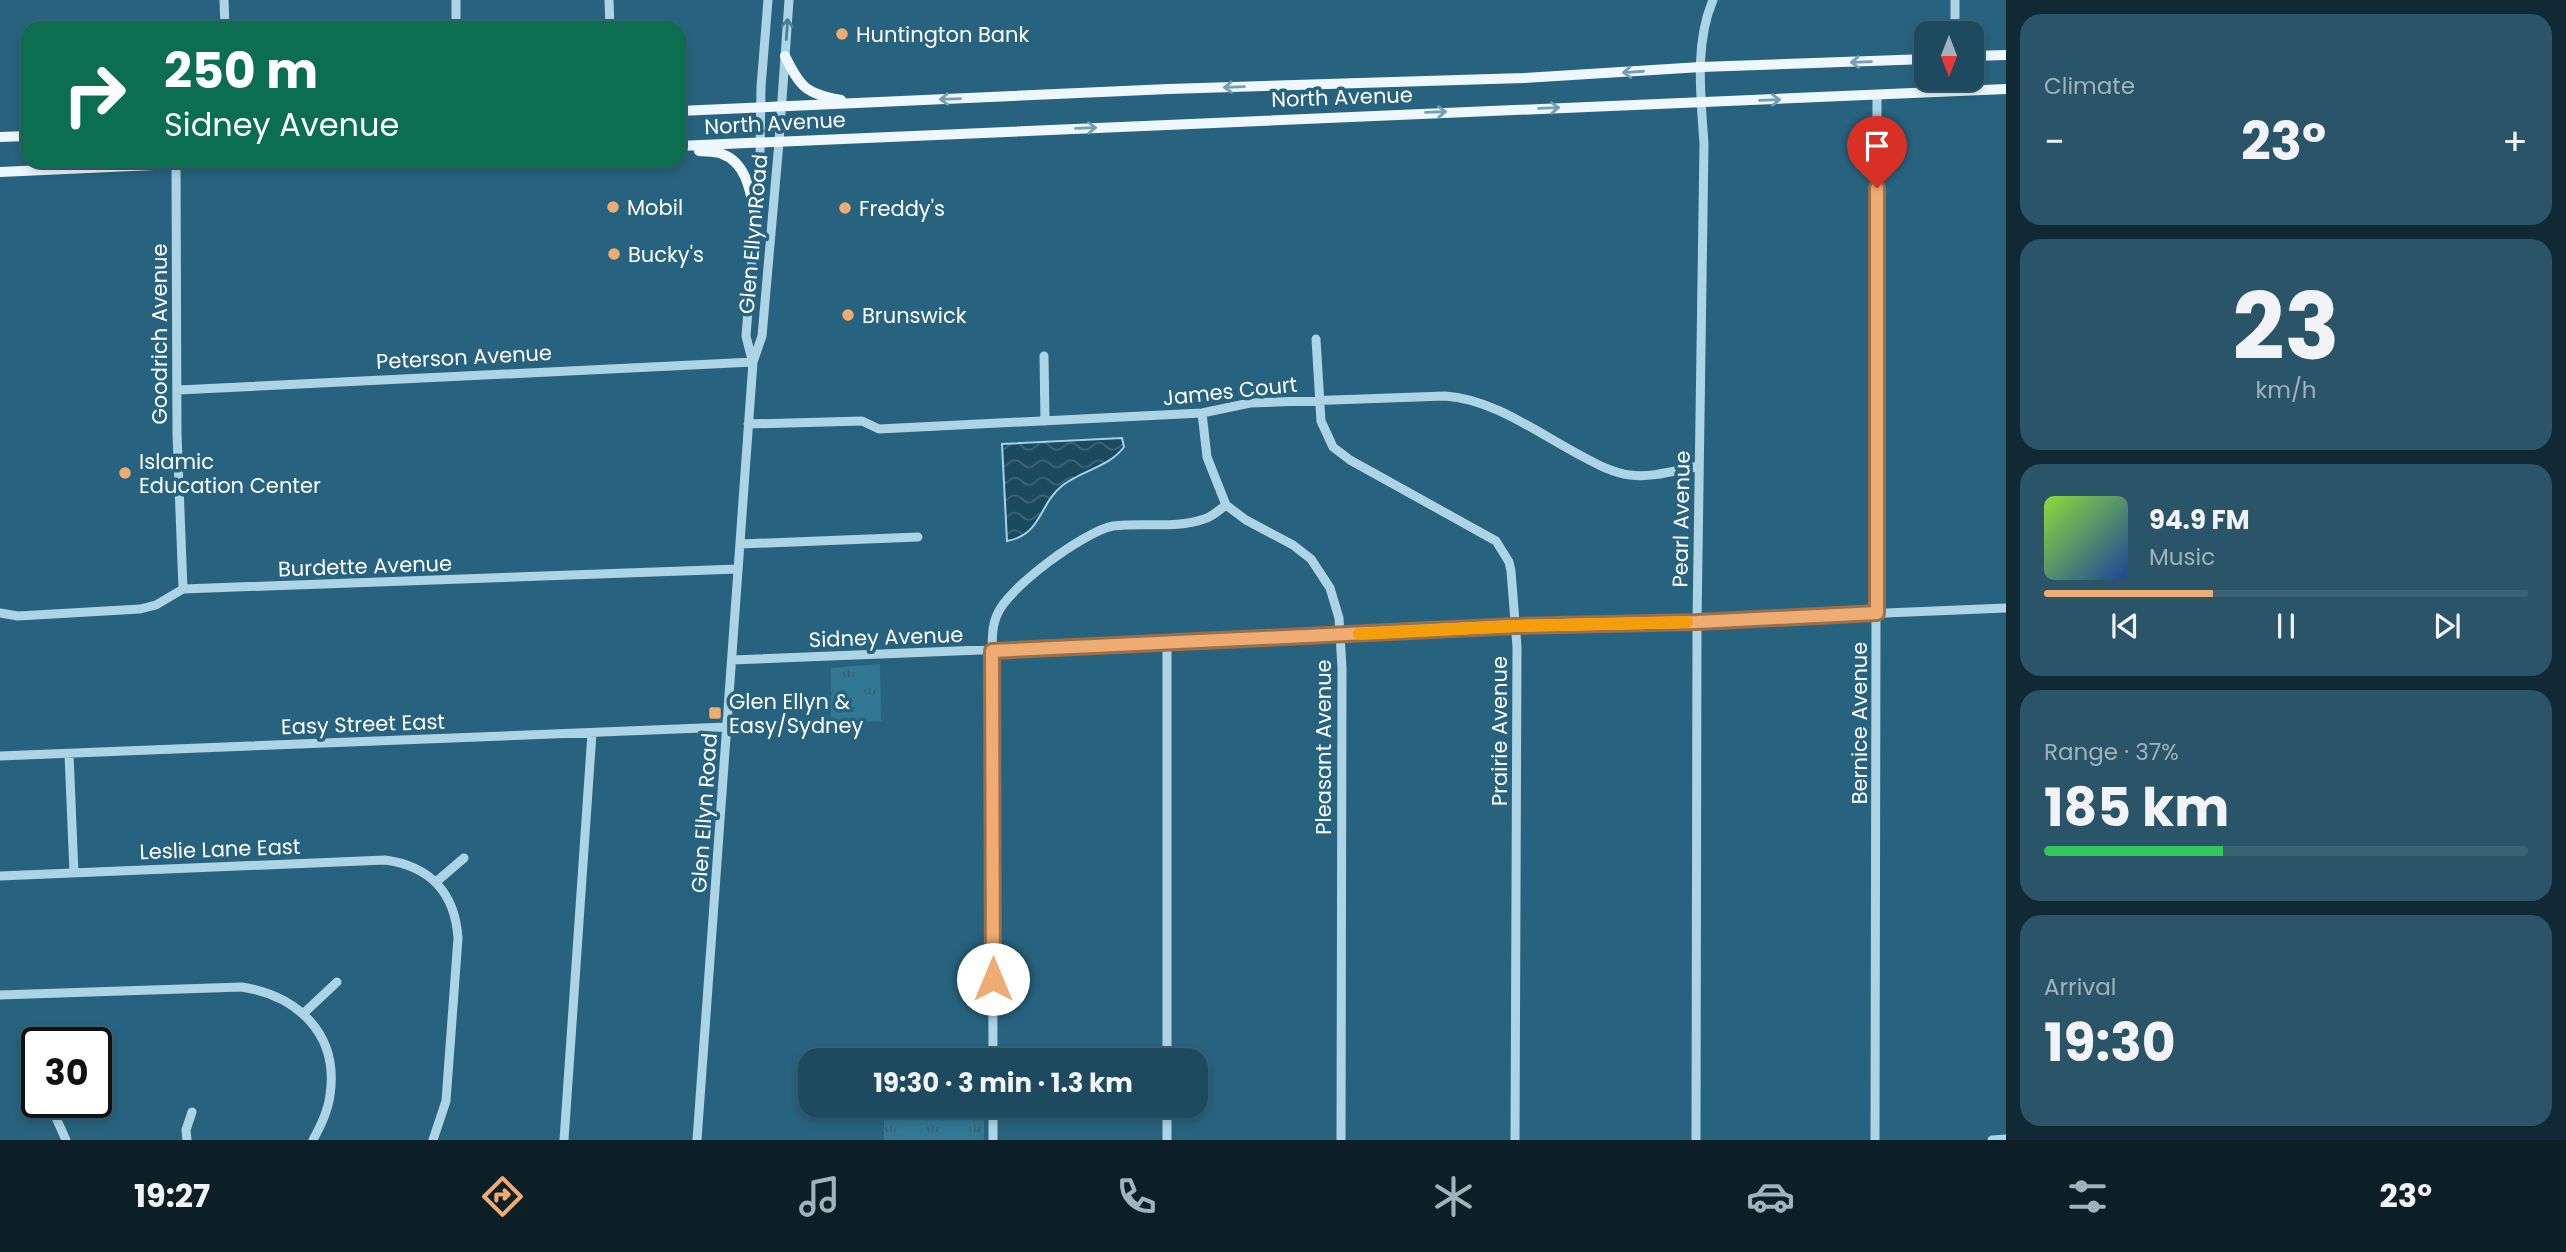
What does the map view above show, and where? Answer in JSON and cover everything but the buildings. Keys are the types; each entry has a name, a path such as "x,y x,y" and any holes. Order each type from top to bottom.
{"main road":[{"path":"1984,55 2006,54"},
{"path":"785,56 801,86 815,94 839,100 872,103"},
{"name":"North Avenue","path":"686,111 1169,89 1524,78 1701,67 1914,59"},
{"name":"North Avenue","path":"686,148 2006,89"},
{"path":"0,137 21,136"},
{"path":"686,149 722,154 737,163 748,181 756,220"},
{"path":"0,172 78,168"}],"street":[{"path":"224,0 225,21"},
{"path":"456,0 456,21"},
{"path":"609,0 610,21"},
{"name":"Glen Ellyn Road","path":"753,362 746,336 756,220 768,0"},
{"name":"Glen Ellyn Road","path":"697,1140 753,362 762,336 789,0"},
{"name":"Pearl Avenue","path":"1696,1140 1697,622 1704,144 1701,67 1706,17 1713,0"},
{"path":"1955,0 1955,21"},
{"name":"Bernice Avenue","path":"1875,1140 1877,96"},
{"name":"Goodrich Avenue","path":"176,168 183,589"},
{"name":"Prairie Avenue","path":"1316,338 1321,421 1334,447 1350,460 1496,541 1509,562 1515,626 1517,721 1515,1140"},
{"path":"1044,356 1045,421"},
{"name":"Peterson Avenue","path":"178,390 753,362"},
{"name":"James Court","path":"748,424 862,421 879,429 1202,413 1250,403 1462,397 1494,409 1596,464 1620,474 1651,475 1699,466"},
{"path":"993,1048 992,651 997,614 1006,599 1077,541 1111,527 1191,523 1207,519 1226,505 1207,457 1202,413"},
{"name":"Pleasant Avenue","path":"1226,505 1246,520 1293,545 1311,559 1333,596 1339,618 1342,668 1341,1140"},
{"path":"740,544 918,537"},
{"name":"Burdette Avenue","path":"0,613 18,615 130,611 156,605 183,589 738,569"},
{"name":"Sidney Avenue","path":"732,660 2006,608"},
{"path":"1167,643 1167,1048"},
{"name":"Easy Street East","path":"0,757 727,727"},
{"path":"564,1140 592,733"},
{"path":"69,754 74,873"},
{"path":"433,1140 446,1101 458,938 454,911 436,881 464,858"},
{"name":"Leslie Lane East","path":"0,876 385,860 405,863 436,881"},
{"path":"304,1013 337,982"},
{"path":"0,995 242,987 274,995 304,1013 313,1023 324,1046 331,1076 330,1097 326,1113 313,1140"},
{"path":"187,1140 186,1130 192,1112"},
{"path":"993,1118 993,1140"},
{"path":"1167,1118 1167,1140"},
{"path":"57,1120 66,1140"},
{"path":"1992,1140 2006,1139"}],"green space":[{"path":"880,664 881,721 831,723 831,668"},
{"path":"884,1118 984,1118 984,1140 884,1140"}],"water":[{"path":"1122,438 1124,447 1118,454 1063,485 1027,532 1007,541 1002,444"}],"slow traffic":[{"path":"1359,634 1515,626 1687,622"}],"place":[{"name":"Huntington Bank","path":"842,34"},
{"name":"Mobil","path":"613,207"},
{"name":"Freddy's","path":"845,208"},
{"name":"Bucky's","path":"614,254"},
{"name":"Brunswick","path":"848,315"},
{"name":"Islamic Education Center","path":"125,473"},
{"name":"Glen Ellyn & Easy/Sydney","path":"715,713"}],"route":[{"path":"993,979 992,651 1515,626 1697,622 1877,613 1877,188"}]}
